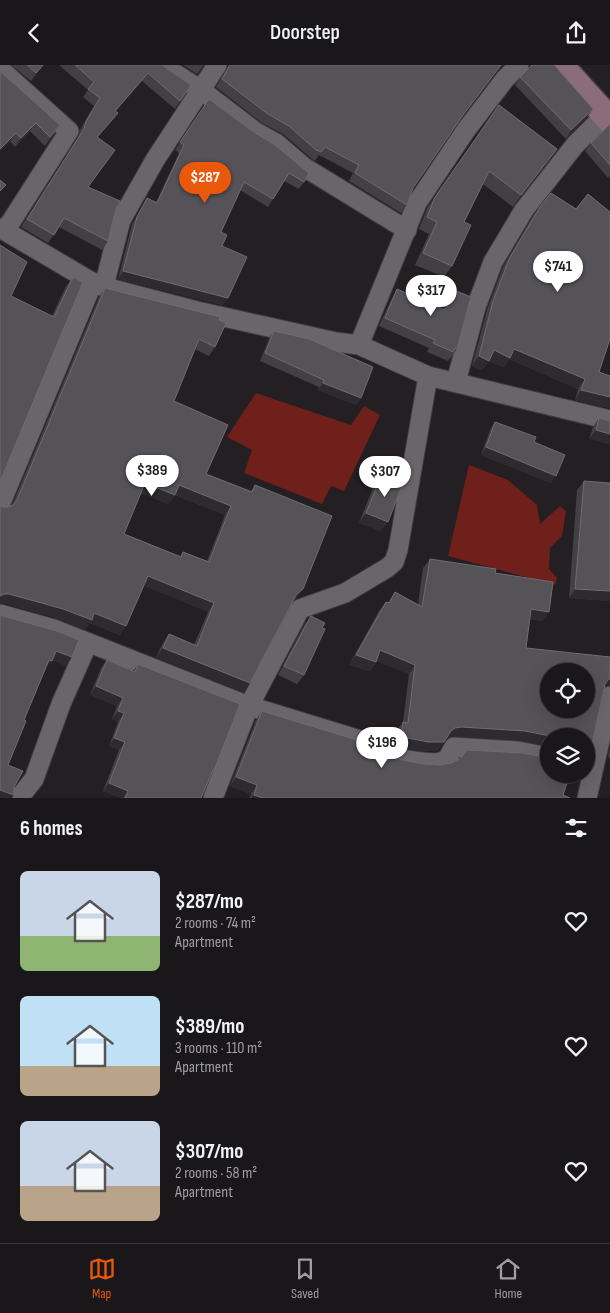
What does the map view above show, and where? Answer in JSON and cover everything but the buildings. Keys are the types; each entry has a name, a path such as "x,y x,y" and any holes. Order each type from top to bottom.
{"street":[{"path":"162,65 201,90 256,132 276,143 304,167 406,230"},
{"path":"0,505 4,481 99,284 121,220 155,160 217,65"},
{"path":"359,345 417,203 466,130 505,79 519,65"},
{"path":"456,382 476,307 493,262 524,211 575,145 608,118 560,65"},
{"path":"0,69 69,131 3,230 99,284 197,311 336,342 359,345 428,376 610,420"},
{"path":"213,798 249,706 300,609 345,593 394,562 398,550 428,376"},
{"path":"0,614 54,629 249,706 383,747 393,757 430,763 443,761 448,758 454,747 518,751 540,755"},
{"path":"19,798 34,779 61,704 88,643"},
{"path":"587,798 597,766 610,696"}],"shaded area":[{"path":"256,393 351,425 364,406 380,415 344,491 331,486 322,504 244,473 252,450 227,437"},
{"path":"469,465 508,480 537,505 540,524 560,506 566,511 562,536 550,548 549,569 557,578 555,585 448,556"}]}
